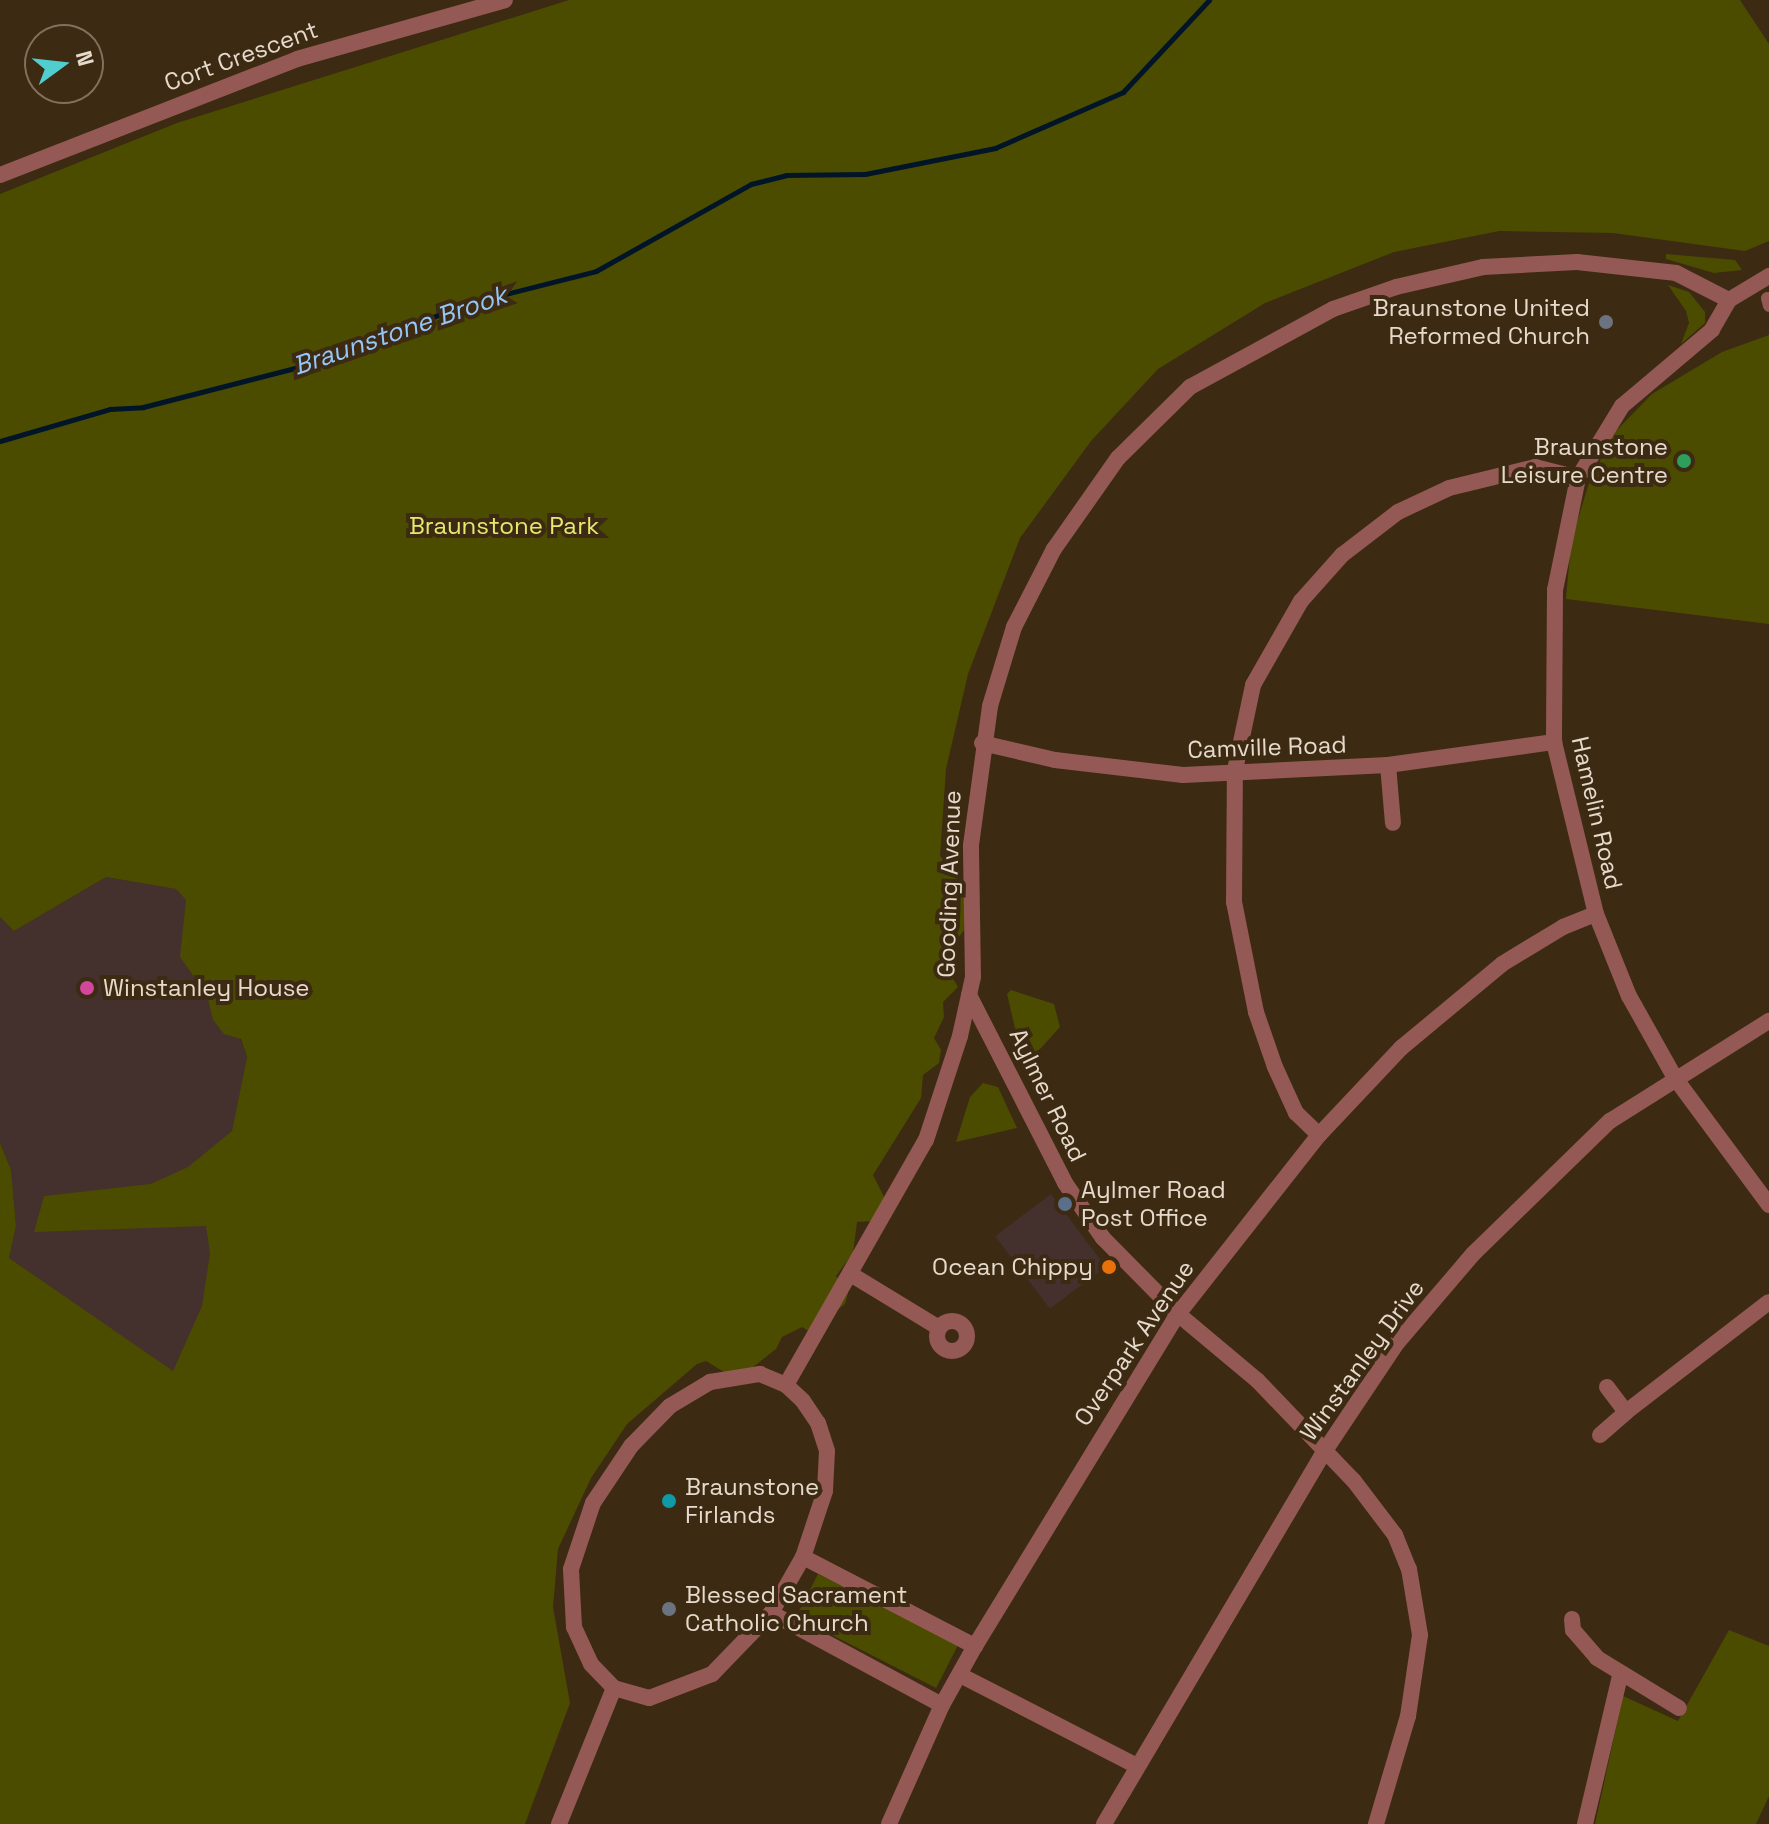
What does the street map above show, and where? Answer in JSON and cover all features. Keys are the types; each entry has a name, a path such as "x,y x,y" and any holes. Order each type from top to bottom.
{"street":[{"name":"Cort Crescent","path":"0,175 297,59 505,0"},
{"name":"Gooding Avenue","path":"786,1385 852,1275 926,1140 969,995 971,845 982,743 1014,627 1054,549 1118,458 1190,387 1260,345 1384,291 1483,267 1577,262 1636,266 1676,273 1729,300"},
{"path":"1729,300 1769,276"},
{"name":"Hamelin Road","path":"1729,300 1712,330 1622,406 1578,478 1555,590 1554,742 1596,914 1629,996 1675,1078 1769,1205"},
{"path":"1319,1135 1296,1113 1256,1012 1234,902 1235,770 1242,722 1268,651 1301,601 1342,555 1398,512 1449,488 1535,467 1578,478"},
{"name":"Camville Road","path":"982,743 1116,768 1183,775 1235,770 1388,765 1554,742"},
{"path":"1388,765 1393,823"},
{"name":"Overpark Avenue","path":"889,1824 942,1705 975,1646 1178,1314 1319,1135 1450,1004 1530,945 1596,914"},
{"name":"Aylmer Road","path":"969,995 1065,1183 1130,1269 1257,1380 1364,1491 1395,1535 1417,1602 1420,1635 1408,1716 1376,1824"},
{"name":"Winstanley Drive","path":"1104,1824 1135,1765 1324,1452 1397,1343 1473,1254 1610,1121 1769,1021"},
{"path":"852,1275 939,1328"},
{"path":"1600,1435 1769,1302"},
{"path":"760,1374 786,1385 818,1423 827,1451 825,1491 803,1557 771,1613 712,1674 675,1692 649,1698 614,1688 591,1664 574,1627 571,1569 593,1503 631,1446 670,1406 710,1382 739,1375 760,1374"},
{"path":"1607,1387 1626,1412"},
{"path":"803,1557 975,1646"},
{"path":"771,1613 942,1705"},
{"path":"1572,1619 1573,1630 1620,1676 1679,1708"},
{"path":"960,1675 1135,1765"},
{"path":"1585,1824 1620,1676"},
{"path":"559,1824 614,1688"}],"shaded area":[{"path":"106,877 176,889 188,902 247,1057 216,1213 191,1385 9,1258 16,1226 11,1170 0,1143 0,917 14,931"},
{"path":"1051,1194 1106,1267 1050,1309 995,1236"}],"green space":[{"name":"Braunstone Park","path":"569,0 1740,0 1769,44 1769,241 1745,251 1613,233 1499,231 1394,252 1265,303 1158,369 1091,441 1020,538 968,674 946,769 940,856 961,879 967,904 964,930 955,943 958,957 946,967 958,987 943,1002 944,1017 934,1038 941,1050 939,1063 923,1075 921,1098 873,1175 885,1199 872,1221 857,1222 853,1253 836,1276 848,1293 845,1304 810,1332 802,1327 782,1337 776,1349 743,1375 732,1377 706,1361 697,1364 627,1424 591,1478 558,1549 553,1607 570,1703 525,1824 0,1824 0,1143 11,1170 16,1226 9,1258 173,1371 202,1306 210,1253 206,1226 34,1232 44,1196 151,1184 188,1167 232,1131 247,1057 241,1039 224,1034 213,1020 207,995 180,957 186,900 176,889 106,877 14,931 0,917 0,194 177,123"},
{"path":"1666,254 1735,260 1742,270 1714,273 1666,259"},
{"path":"1668,285 1689,292 1705,312 1705,323 1681,344 1689,323 1686,311"},
{"name":"Braunstone Leisure Centre","path":"1769,335 1769,624 1566,599 1571,542 1588,486 1612,435 1652,394 1722,352"},
{"path":"1011,990 1054,1004 1060,1027 1031,1059 1025,1058 1015,1028 1007,994"},
{"path":"983,1083 998,1087 1017,1128 956,1142 970,1097"},
{"path":"818,1574 958,1645 936,1688 796,1617"},
{"path":"1729,1630 1769,1646 1769,1796 1756,1824 1595,1824 1623,1696 1678,1721"}],"waterway":[{"name":"Braunstone Brook","path":"0,441 110,409 143,407 322,361 466,304 596,271 751,184 786,175 865,174 995,148 1123,92 1209,0"}],"place":[{"name":"Braunstone United Reformed Church","path":"1606,322"},
{"name":"Braunstone Leisure Centre","path":"1684,461"},
{"name":"Winstanley House","path":"87,988"},
{"name":"Aylmer Road Post Office","path":"1065,1204"},
{"name":"Ocean Chippy","path":"1109,1267"},
{"name":"Braunstone Firlands","path":"669,1501"},
{"name":"Blessed Sacrament Catholic Church","path":"669,1609"}]}
